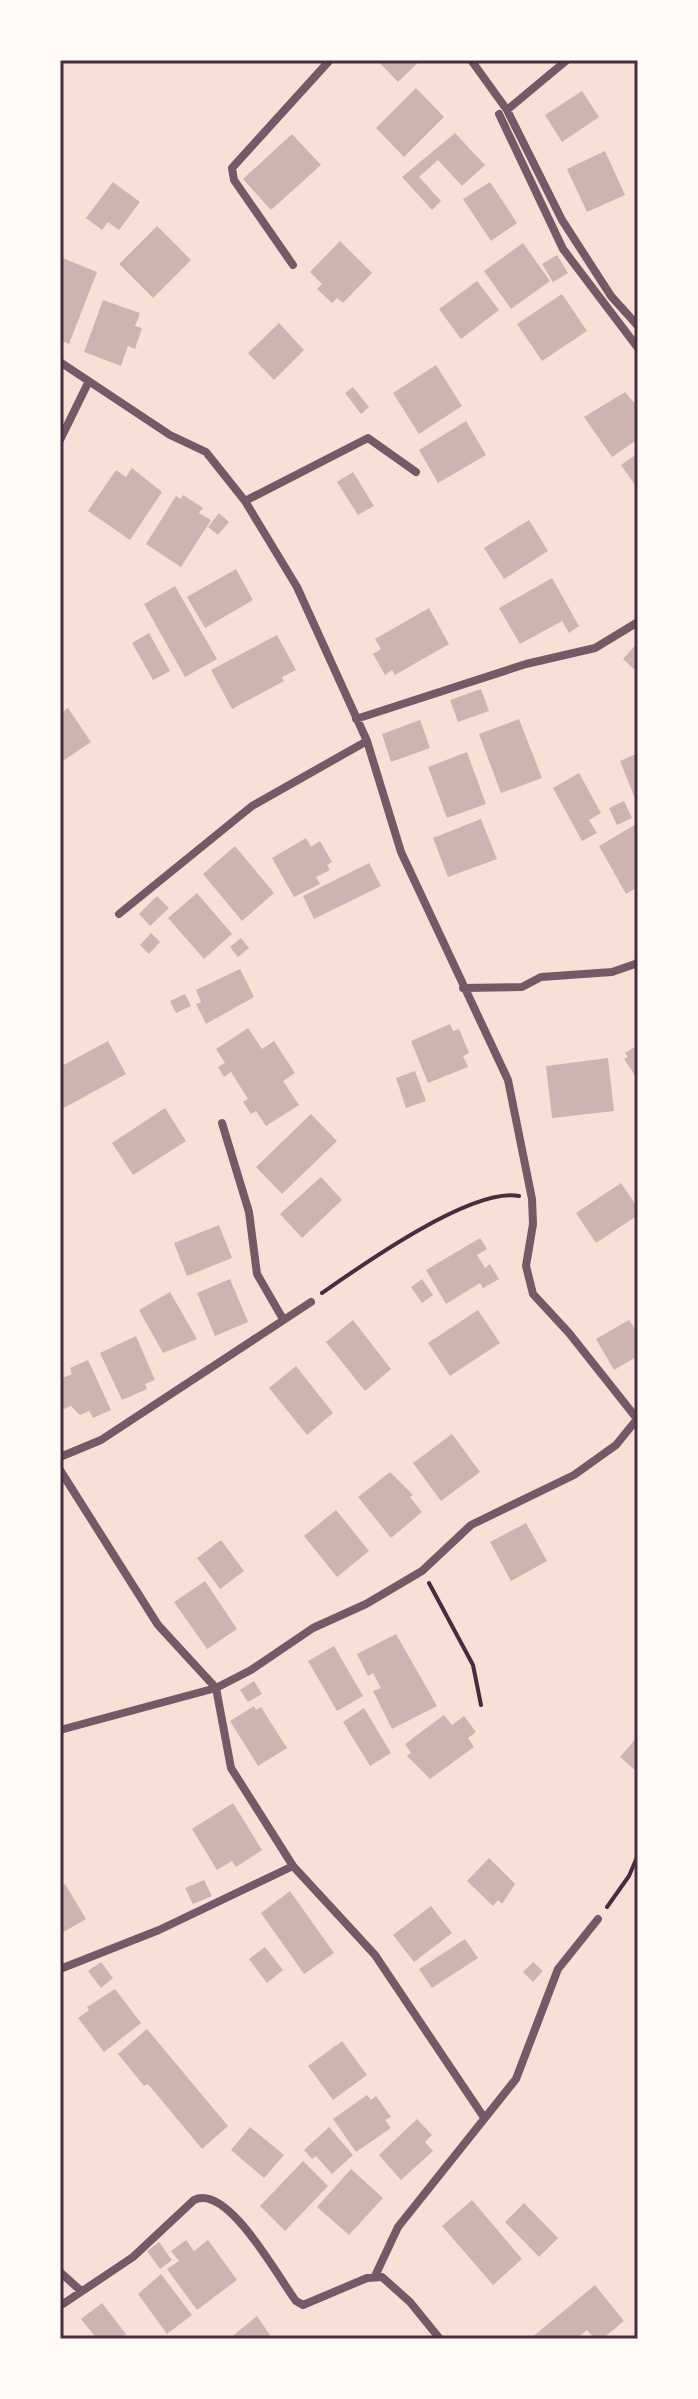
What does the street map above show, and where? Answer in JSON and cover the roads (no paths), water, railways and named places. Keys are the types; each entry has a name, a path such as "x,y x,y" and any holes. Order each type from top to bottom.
{"street":[{"path":"293,265 234,180 232,168 330,60"},
{"path":"471,60 562,220 611,296 638,326"},
{"path":"503,112 567,60"},
{"path":"503,112 563,249 638,348"},
{"path":"60,362 170,435 206,452 245,501 297,587 367,741 401,852 508,1080 532,1199 533,1224 526,1266 533,1294 569,1333 638,1419 616,1445 585,1467 471,1525 422,1571 366,1604 313,1628 251,1670 216,1688 60,1730"},
{"path":"60,440 88,383"},
{"path":"245,501 368,438 416,472"},
{"path":"356,719 526,664 595,648 638,622"},
{"path":"119,914 252,806 367,741"},
{"path":"463,988 522,987 541,977 612,972 638,963"},
{"path":"222,1123 249,1212 257,1274 283,1319"},
{"path":"60,1457 101,1440 311,1302"},
{"path":"60,1470 158,1625 216,1688 231,1768 293,1866 375,1955 483,2116"},
{"path":"60,1969 159,1930 293,1866"},
{"path":"60,2306 133,2257 199,2197 217,2202 256,2241 287,2289 303,2305 375,2276 398,2227 483,2116 516,2079 558,1969 598,1919"},
{"path":"60,2272 81,2291"},
{"path":"375,2276 410,2302 440,2339"}]}
